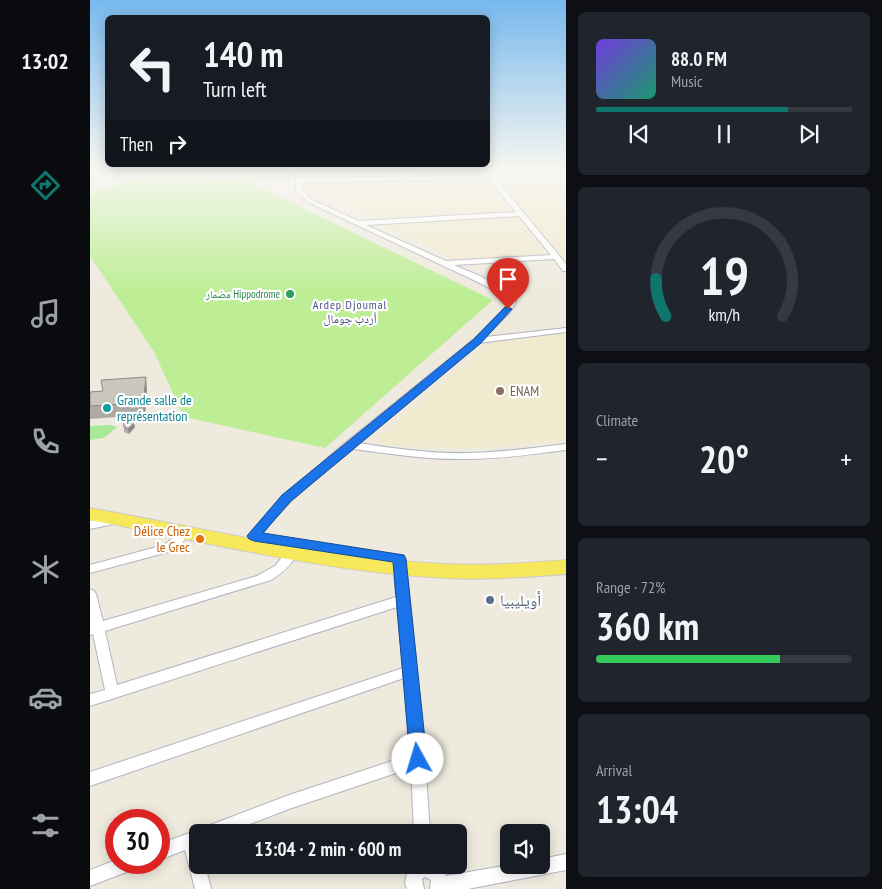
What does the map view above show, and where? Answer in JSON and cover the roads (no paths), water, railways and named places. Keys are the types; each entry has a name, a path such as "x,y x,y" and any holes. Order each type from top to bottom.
{"main road":[{"path":"90,506 252,540 399,564"},
{"path":"90,514 183,532 252,540 292,553 399,564 490,572 541,564 566,556"},
{"path":"541,564 566,567"}],"street":[{"path":"252,540 287,498 477,341 508,309 512,302 511,299 487,283 329,209"},
{"path":"516,209 566,268"},
{"path":"359,223 520,214"},
{"path":"441,263 555,257"},
{"path":"477,341 566,330"},
{"path":"349,445 429,455 457,456 566,447"},
{"path":"90,525 119,519"},
{"path":"90,569 168,548 176,543 183,532"},
{"path":"94,629 260,579 275,573 285,565 292,553"},
{"path":"399,564 418,759 422,824"},
{"path":"90,594 94,629 112,692"},
{"path":"90,700 403,600"},
{"path":"90,779 410,671"},
{"path":"232,824 289,802 418,759"},
{"path":"170,848 189,841"},
{"path":"437,874 439,888 566,862"},
{"path":"92,889 90,879 105,873"},
{"path":"200,874 203,889"},
{"path":"414,874 414,888"}],"place":[{"name":"مضمار Hippodrome","path":"290,294"},
{"name":"ENAM","path":"500,391"},
{"name":"Grande salle de représentation","path":"107,408"},
{"name":"Délice Chez le Grec","path":"200,539"},
{"name":"أويليبيا","path":"490,600"}],"district":[{"name":"Ardep Djoumal أردب جومال","path":"350,311"}]}
